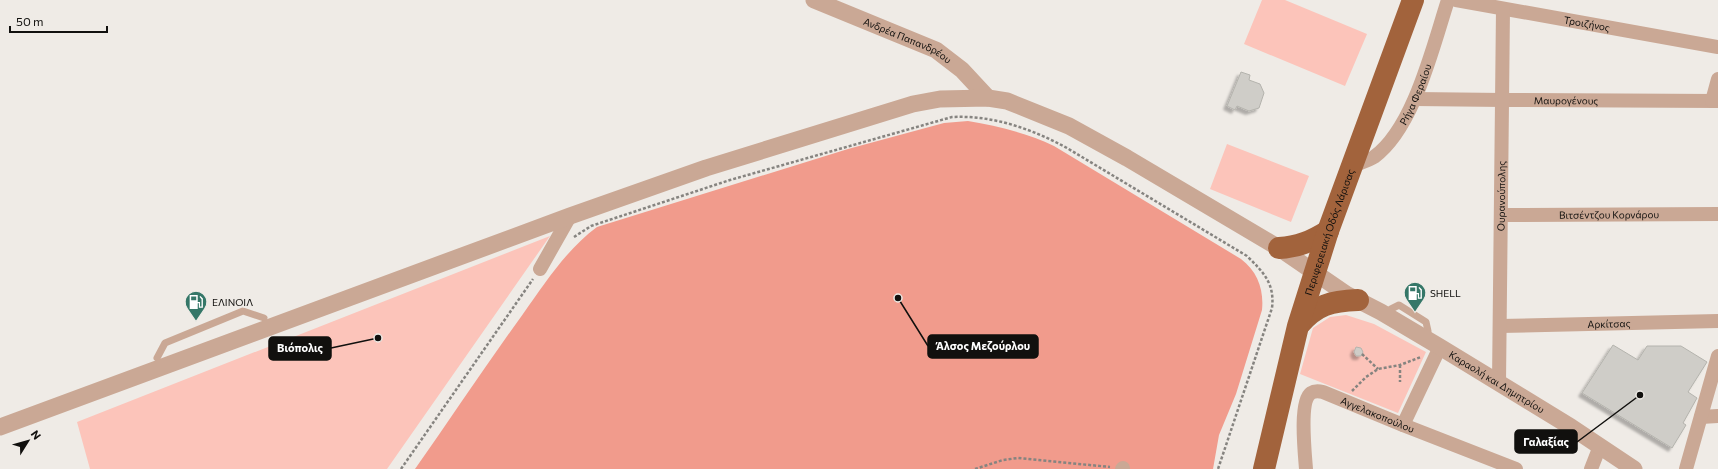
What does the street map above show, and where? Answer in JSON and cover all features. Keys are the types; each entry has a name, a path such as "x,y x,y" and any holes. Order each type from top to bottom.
{"highway":[{"name":"Περιφερειακή Οδός Λάρισας","path":"1264,469 1298,326 1316,273 1328,231 1413,0"},
{"path":"1279,248 1303,244 1316,239 1328,231"},
{"path":"1298,326 1308,314 1322,305 1339,301 1358,300"}],"street":[{"name":"Ανδρέα Παπανδρέου","path":"814,0 936,50 962,70 988,98"},
{"name":"Ρήγα Φεραίου","path":"1352,166 1373,158 1388,144 1397,132 1415,98 1448,0"},
{"name":"Τρoιζήνος","path":"1456,0 1718,47"},
{"name":"Ουρανούπολης","path":"1499,383 1503,9"},
{"path":"1715,101 1718,79"},
{"name":"Καραολή και Δημητρίου","path":"0,427 570,216 706,168 913,104 940,99 988,98 1007,101 1069,126 1127,158 1279,248 1358,300 1381,312 1437,354 1499,383 1634,469"},
{"name":"Μαυρογένους","path":"1415,98 1715,101"},
{"name":"Βιτσέντζου Κορνάρου","path":"1501,215 1718,214"},
{"path":"540,269 570,216"},
{"name":"Αρκίτσας","path":"1500,326 1718,321"},
{"path":"1403,425 1437,354"},
{"path":"1686,469 1718,356"},
{"name":"Αγγελακοπούλου","path":"1306,469 1304,443 1305,408 1307,398 1310,393 1315,391 1323,392 1516,469"},
{"path":"1701,417 1718,416"},
{"path":"1592,469 1600,446"}],"lane":[{"path":"1391,309 1399,305 1426,322 1428,331"},
{"path":"157,358 165,343 243,311 264,318"}],"path":[{"path":"571,239 591,226 730,180 952,117 966,116 989,119 1042,134 1247,256 1264,273 1272,292 1272,308 1218,469"},
{"path":"402,469 540,269"},
{"path":"1362,354 1378,369"},
{"path":"1346,402 1349,394 1356,385 1378,369 1400,365 1424,356 1437,354"},
{"path":"1400,365 1400,382"},
{"path":"974,469 1003,460 1018,458 1122,469"}],"shaded area":[{"path":"1262,0 1285,0 1367,34 1345,86 1244,44"},
{"path":"968,121 1012,130 1054,146 1241,259 1252,270 1261,289 1262,310 1236,394 1219,435 1213,469 415,469 548,279 575,246 597,227 848,149 944,123"},
{"path":"1227,144 1309,176 1291,222 1210,189"},
{"path":"550,236 387,469 90,469 77,422"},
{"path":"1346,315 1374,324 1426,352 1398,413 1300,374 1313,328 1330,317"}],"building":[{"path":"1241,72 1250,75 1249,80 1260,84 1264,93 1259,108 1249,111 1237,106 1235,110 1227,106"},
{"path":"1613,345 1638,360 1647,346 1681,346 1707,362 1688,392 1697,398 1683,423 1686,425 1672,448 1582,393"},
{"path":"1356,347 1361,348 1363,352 1361,356 1356,356 1354,352"}],"place":[{"name":"Άλσος Μεζούρλου","path":"898,298"},
{"name":"SHELL","path":"1415,312"},
{"name":"ΕΛΙΝΟΙΛ","path":"196,322"},
{"name":"Βιόπολις","path":"378,338"},
{"name":"Γαλαξίας","path":"1640,395"}]}
